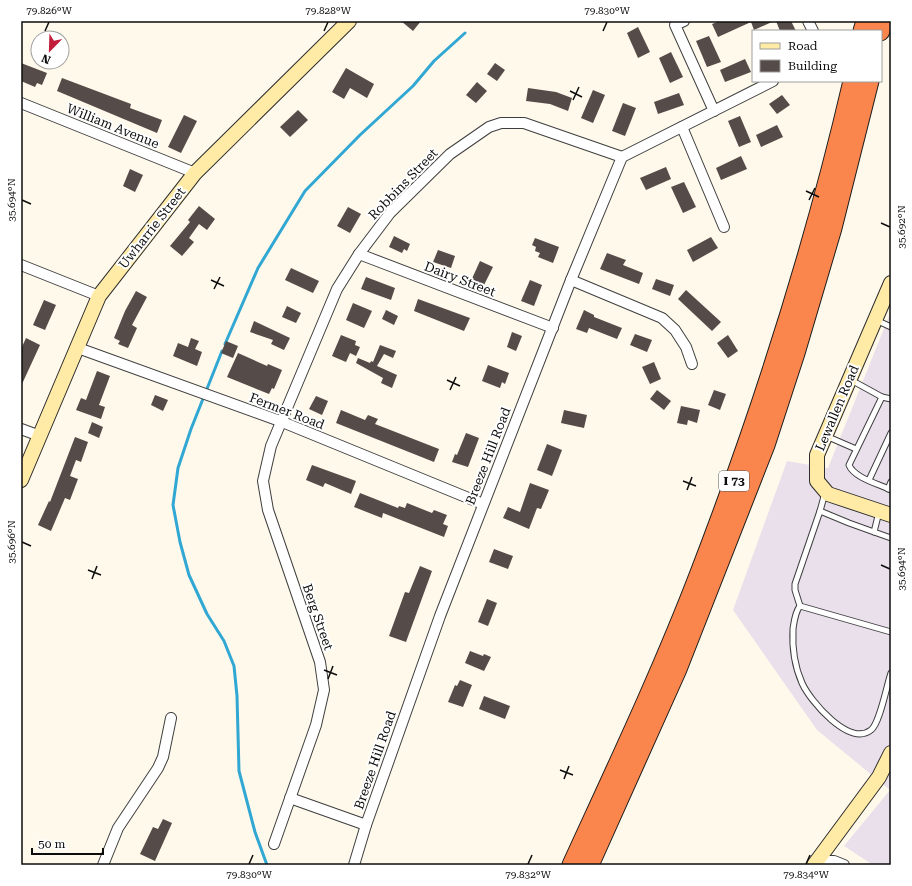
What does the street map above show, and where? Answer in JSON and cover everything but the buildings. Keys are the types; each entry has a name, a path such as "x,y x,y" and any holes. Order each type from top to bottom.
{"highway":[{"name":"I 73","path":"572,865 621,757 700,575 752,432 780,352 807,259 833,166 853,82"},
{"name":"I 73","path":"589,865 677,670 764,445 795,353 832,228 869,82"}],"street":[{"name":"Uwharrie Street","path":"21,480 99,296 195,173 349,21"},
{"path":"684,21 674,25 714,111"},
{"path":"808,21 812,30"},
{"path":"622,157 771,82"},
{"name":"William Avenue","path":"21,103 195,173"},
{"name":"Robbins Street","path":"280,421 331,302 359,254 390,213 411,191 463,144 490,127 501,123 524,123 622,157"},
{"path":"682,127 724,227"},
{"name":"Breeze Hill Road","path":"354,865 366,826 440,616 571,280 622,157"},
{"name":"Dairy Street","path":"359,254 553,328"},
{"path":"21,265 99,296"},
{"path":"571,280 662,318 675,330 686,347 692,364"},
{"name":"Lewallen Road","path":"826,490 817,481 817,455 891,283"},
{"name":"Fermer Road","path":"78,348 280,421 483,504"},
{"name":"Berg Street","path":"274,844 316,726 324,690 320,662 265,495 263,481 265,466 280,421"},
{"path":"21,429 40,436"},
{"path":"826,490 828,494 885,513"},
{"path":"103,865 118,828 163,757 171,718"},
{"path":"815,863 879,777 891,752"},
{"path":"290,798 366,826"},
{"path":"815,863 834,862 844,865"}],"lane":[{"path":"875,320 891,327"},
{"path":"850,379 882,397 891,399"},
{"path":"882,397 849,465 851,470 889,489 891,482"},
{"path":"869,480 891,433"},
{"path":"825,436 856,449"},
{"path":"826,490 795,584 795,590 800,606 794,621 792,649 802,684 825,714 842,728 855,733 866,733 875,726 891,672"},
{"path":"820,511 891,538"},
{"path":"874,532 885,513"},
{"path":"800,606 891,632"}],"shaded area":[{"path":"891,311 891,865 873,865 844,846 890,790 817,730 733,610 787,461 828,468"}],"waterway":[{"path":"225,344 258,268 305,191 360,135 413,86 434,61 465,33"},
{"path":"222,351 191,429 178,468 173,505 180,542 189,575 207,614 224,641 234,666 237,696 239,771 255,832 267,865"}]}
